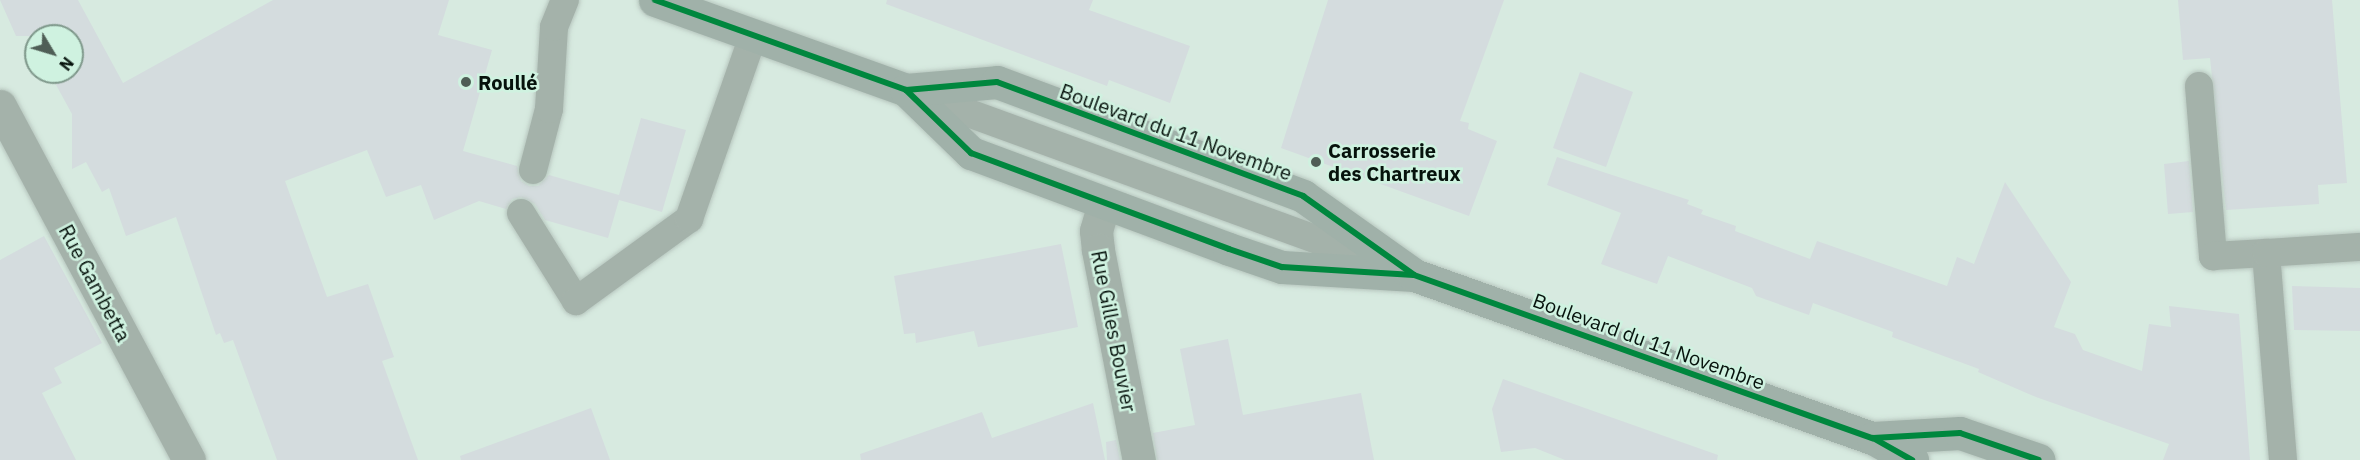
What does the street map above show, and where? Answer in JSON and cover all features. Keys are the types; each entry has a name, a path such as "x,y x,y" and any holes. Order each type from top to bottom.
{"main road":[{"name":"Boulevard du 11 Novembre","path":"655,0 906,90 997,82 1303,196 1414,275 1873,438 1912,460"},
{"name":"Boulevard du 11 Novembre","path":"906,90 971,153 1104,203 1282,267 1414,275"},
{"name":"Boulevard du 11 Novembre","path":"1873,438 1960,433 2039,460"}],"street":[{"name":"Rue Gambetta","path":"0,106 189,460"},
{"name":"Rue Gilles Bouvier","path":"1104,203 1096,231 1098,250 1139,460"}],"lane":[{"path":"533,170 549,109 554,27 565,0"},
{"path":"521,213 576,301 689,219 753,36"},
{"path":"2199,86 2213,256 2360,247"},
{"path":"2266,253 2283,460"}],"building":[{"path":"0,0 78,0 123,83 273,0 449,0 438,35 492,50 463,151 517,166 521,181 529,186 538,186 549,175 619,195 641,118 686,130 662,212 619,200 608,238 545,220 535,204 521,197 512,199 506,209 479,201 434,220 421,185 386,197 367,150 285,181 327,297 368,284 394,357 382,361 418,460 277,460 233,340 224,343 220,333 216,335 176,217 126,236 109,188 102,192 86,162 72,169 72,114 56,84 84,84 84,24 24,24 24,36 16,36"},
{"path":"887,0 1093,0 1089,10 1190,46 1170,103 1109,80 1107,86 886,4"},
{"path":"1328,0 1504,0 1460,121 1469,123 1468,129 1497,141 1469,216 1281,148"},
{"path":"2178,0 2332,0 2347,183 2318,185 2319,204 2226,210 2210,58 2183,60"},
{"path":"1580,72 1633,92 1606,167 1553,148"},
{"path":"1557,157 1689,200 1687,204 1703,210 1701,214 1736,226 1735,231 1810,259 1817,241 1947,286 1957,257 1974,264 2005,182 2071,282 2054,327 2075,334 2083,350 2142,371 2149,324 2171,327 2169,306 2239,314 2250,460 2163,460 2169,444 2036,397 1978,372 1979,369 1892,337 1893,332 1813,303 1809,315 1756,296 1752,288 1668,256 1657,284 1601,264 1621,213 1547,185"},
{"path":"2189,161 2193,212 2168,214 2164,164"},
{"path":"44,236 102,343 54,368 62,383 42,393 76,460 0,460 0,260"},
{"path":"1061,244 1078,327 978,347 974,331 916,343 915,333 904,334 894,276"},
{"path":"2292,286 2360,288 2360,331 2294,330"},
{"path":"1228,339 1243,415 1361,393 1374,460 1157,460 1153,433 1195,425 1180,349"},
{"path":"1503,379 1718,455 1717,460 1565,460 1535,448 1501,452 1492,409"},
{"path":"1093,403 1105,460 861,460 860,454 982,412 992,438"},
{"path":"591,408 610,460 461,460 460,456"},
{"path":"1116,440 1120,460 1107,460 1106,442"}],"cycle path":[{"path":"655,0 906,90 971,153 1229,249 1282,267 1414,275"},
{"path":"906,90 997,82 1303,196 1414,275 1873,438 1912,460"},
{"path":"1873,438 1960,433 2039,460"}],"place":[{"name":"Roullé","path":"466,82"},
{"name":"Carrosserie des Chartreux","path":"1316,162"}]}
